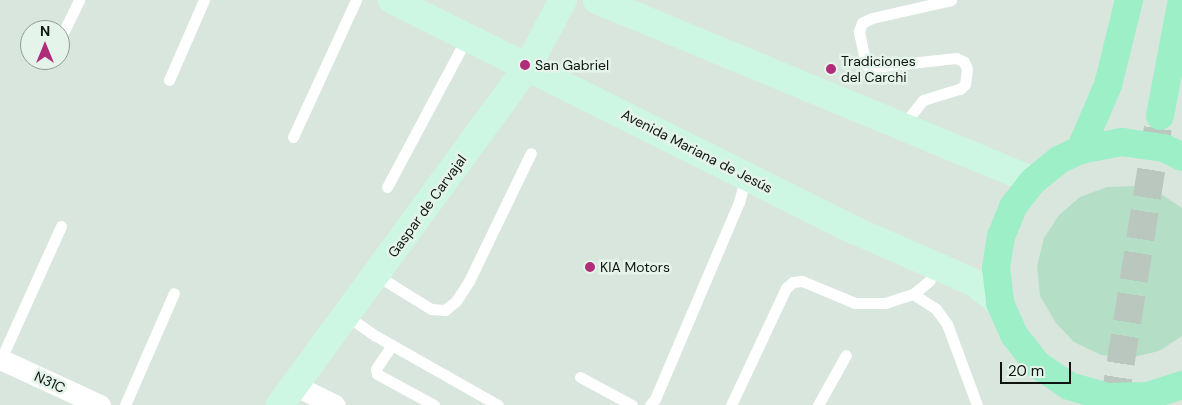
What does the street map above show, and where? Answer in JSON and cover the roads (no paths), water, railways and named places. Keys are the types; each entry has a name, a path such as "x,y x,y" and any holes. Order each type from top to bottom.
{"main road":[{"name":"Avenida Mariana de Jesús","path":"392,0 528,66 856,231 976,283 1000,303"},
{"name":"Gaspar de Carvajal","path":"288,395 528,66 564,0"},
{"path":"1080,150 1108,85 1129,0"},
{"path":"1160,116 1182,0"},
{"path":"606,2 1033,181"},
{"path":"1182,157 1164,148 1122,142 1080,150 1059,160 1033,181 1013,207 1001,236 996,268 1000,303 1015,336 1038,365 1068,395 1107,397 1148,396 1182,385"},
{"path":"1178,405 1182,394"}],"street":[{"name":"N31C","path":"0,359 100,405"},
{"path":"288,395 335,405"}],"lane":[{"path":"69,20 79,0"},
{"path":"169,80 204,0"},
{"path":"293,138 356,0"},
{"path":"902,126 923,100 960,89 965,84 967,69 964,62 956,58 873,67 866,65 861,46 862,23 872,18 951,0"},
{"path":"387,186 467,37"},
{"path":"376,275 431,309 444,310 456,301 469,281 531,153"},
{"path":"650,405 655,399 735,211 746,176"},
{"path":"0,359 61,226"},
{"path":"731,405 786,288 794,282 802,281 855,303 885,303 913,294 929,281 938,266"},
{"path":"125,405 174,293"},
{"path":"913,294 936,309 947,324 977,405"},
{"path":"347,316 392,345 498,405"},
{"path":"392,345 376,369 377,374 434,405"},
{"path":"818,405 846,355"},
{"path":"580,377 632,405"}],"tunnel":[{"path":"1114,405 1160,116"}],"place":[{"name":"San Gabriel","path":"525,65"},
{"name":"Tradiciones del Carchi","path":"831,69"},
{"name":"KIA Motors","path":"590,267"}]}
